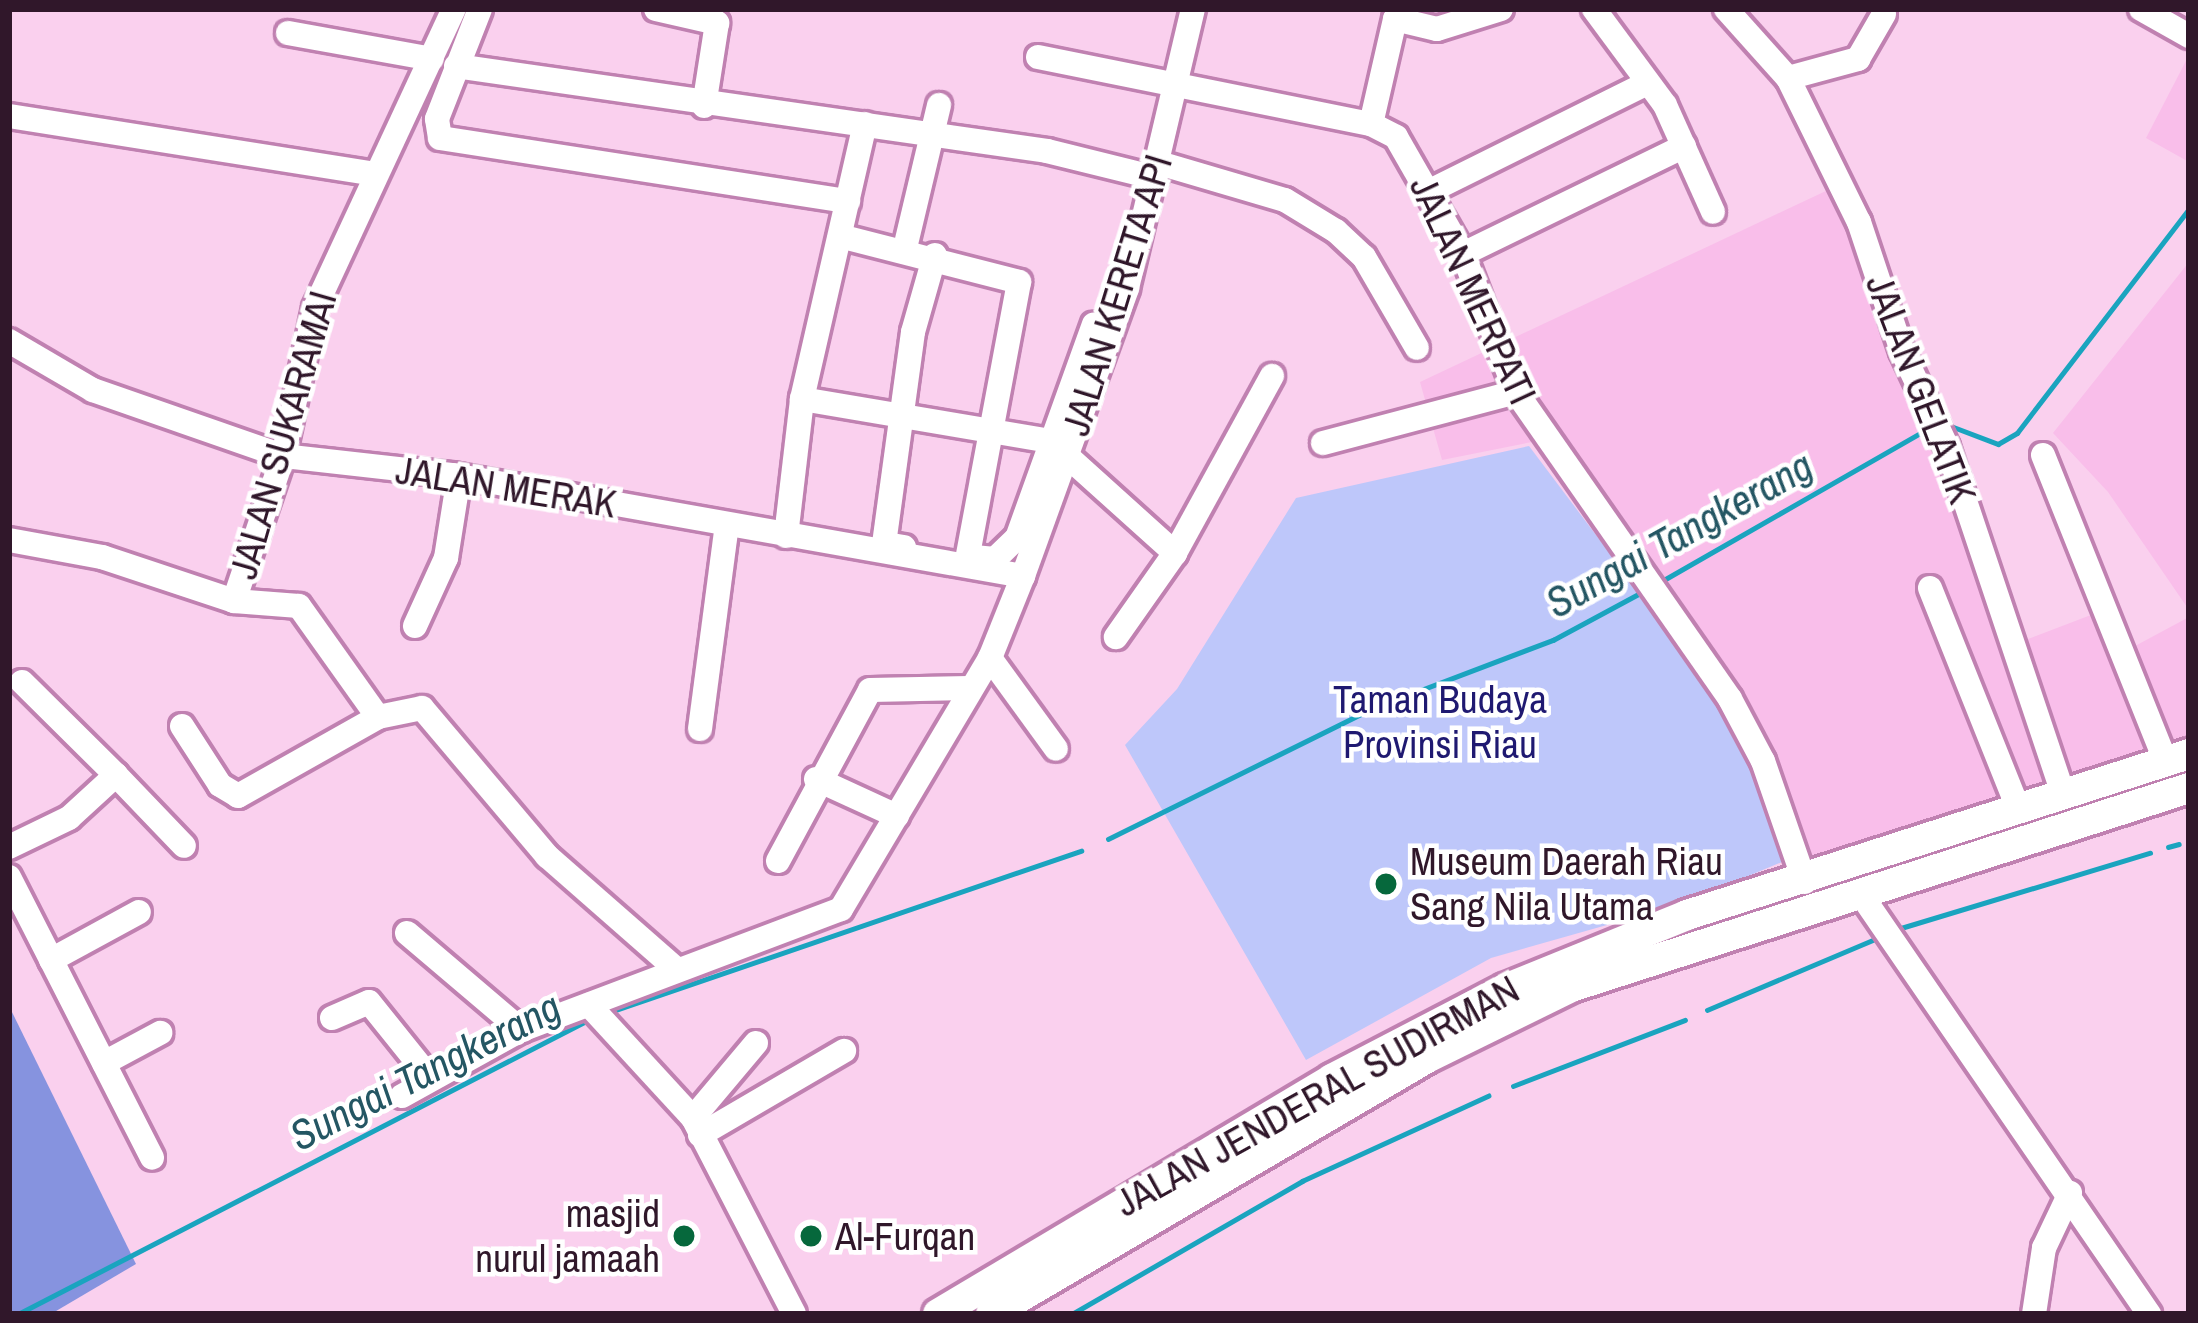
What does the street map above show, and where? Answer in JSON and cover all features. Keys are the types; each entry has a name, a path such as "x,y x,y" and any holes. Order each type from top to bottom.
{"main road":[{"name":"JALAN JENDERAL SUDIRMAN","path":"938,1314 1464,1008 1687,915 1805,882 2177,758"},
{"name":"JALAN JENDERAL SUDIRMAN","path":"991,1314 1476,1031 1604,974 2189,788"}],"street":[{"name":"JALAN SUKARAMAI","path":"234,601 283,456 315,308 375,174 444,63 454,9"},
{"path":"480,9 444,63 435,128 440,138 848,200"},
{"path":"656,9 717,23 704,106"},
{"name":"JALAN KERETA API","path":"402,1096 521,1030 833,917 990,658 1023,576 1061,449 1115,326 1180,82 1192,9"},
{"path":"1038,57 1372,124 1395,19 1404,15 1437,29 1501,9"},
{"path":"1594,9 1648,83 1684,146 1713,212"},
{"name":"JALAN GELATIK","path":"1726,9 1788,78 1859,222 1947,447 2064,796"},
{"path":"2141,9 2189,36"},
{"path":"1788,78 1858,59 1884,14"},
{"path":"288,33 704,106 865,124 1158,170 1285,200 1336,231 1364,257 1417,348"},
{"path":"1432,190 1648,83"},
{"path":"905,248 939,105"},
{"path":"9,116 375,174"},
{"path":"786,536 802,399 865,124"},
{"name":"JALAN MERPATI","path":"1372,124 1396,137 1432,190 1463,254 1516,392 1628,557 1699,646 1763,761 1805,882"},
{"path":"1463,254 1684,146"},
{"path":"840,236 935,255 1019,282 968,555"},
{"path":"935,255 913,332 884,544 995,559 1012,544 1061,449 1094,324"},
{"name":"JALAN MERAK","path":"9,341 93,390 283,456 459,476 1023,576"},
{"path":"1116,637 1175,553 1272,376"},
{"path":"1323,443 1516,392"},
{"path":"802,399 990,431 1061,449 1175,553"},
{"path":"2042,455 2177,758"},
{"path":"415,626 446,557 459,476"},
{"path":"700,729 728,525"},
{"path":"9,540 102,557 234,601 307,611 378,717"},
{"path":"1930,588 2019,810"},
{"path":"990,658 1056,748"},
{"path":"22,682 184,846"},
{"path":"778,861 816,779 870,690 969,688"},
{"path":"182,726 220,785 238,796 378,717 415,706 428,712 547,856 677,970"},
{"path":"9,847 69,818 116,775"},
{"path":"816,779 897,816"},
{"path":"9,877 152,1158"},
{"path":"1860,893 2149,1314"},
{"path":"51,960 139,912"},
{"path":"407,933 521,1030"},
{"path":"332,1018 369,1002 431,1079"},
{"path":"589,1005 696,1126 794,1314"},
{"path":"104,1064 160,1033"},
{"path":"696,1126 756,1043"},
{"path":"696,1126 844,1051"},
{"path":"2033,1314 2040,1262 2070,1193"}],"shaded area":[{"path":"2189,55 2189,162 2146,138"},
{"path":"1845,182 2020,642 2104,610 2122,653 2189,617 2189,745 1797,864 1680,633 1532,442 1442,460 1420,382"},
{"path":"2189,262 2189,610 2108,492 2053,433"},
{"path":"9,1006 136,1264 51,1314 9,1314"}],"green space":[{"name":"Taman Budaya Provinsi Riau","path":"1529,446 1739,725 1794,857 1681,904 1491,958 1306,1060 1125,745 1177,689 1296,498"}],"waterway":[{"name":"Sungai Tangkerang","path":"1943,423 1998,444 2017,433 2189,209"},
{"name":"Sungai Tangkerang","path":"1662,581 1927,429"},
{"name":"Sungai Tangkerang","path":"1108,839 1371,709 1553,640 1646,590"},
{"path":"2168,847 2179,844"},
{"name":"Sungai Tangkerang","path":"610,1012 1081,851"},
{"path":"1901,928 2150,853"},
{"path":"1707,1010 1875,939"},
{"name":"Sungai Tangkerang","path":"18,1314 588,1020"},
{"path":"1513,1086 1685,1020"},
{"path":"1072,1314 1302,1181 1488,1096"}],"place":[{"name":"Museum Daerah Riau Sang Nila Utama","path":"1386,884"},
{"name":"masjid nurul jamaah","path":"684,1236"},
{"name":"Al-Furqan","path":"811,1236"}]}
